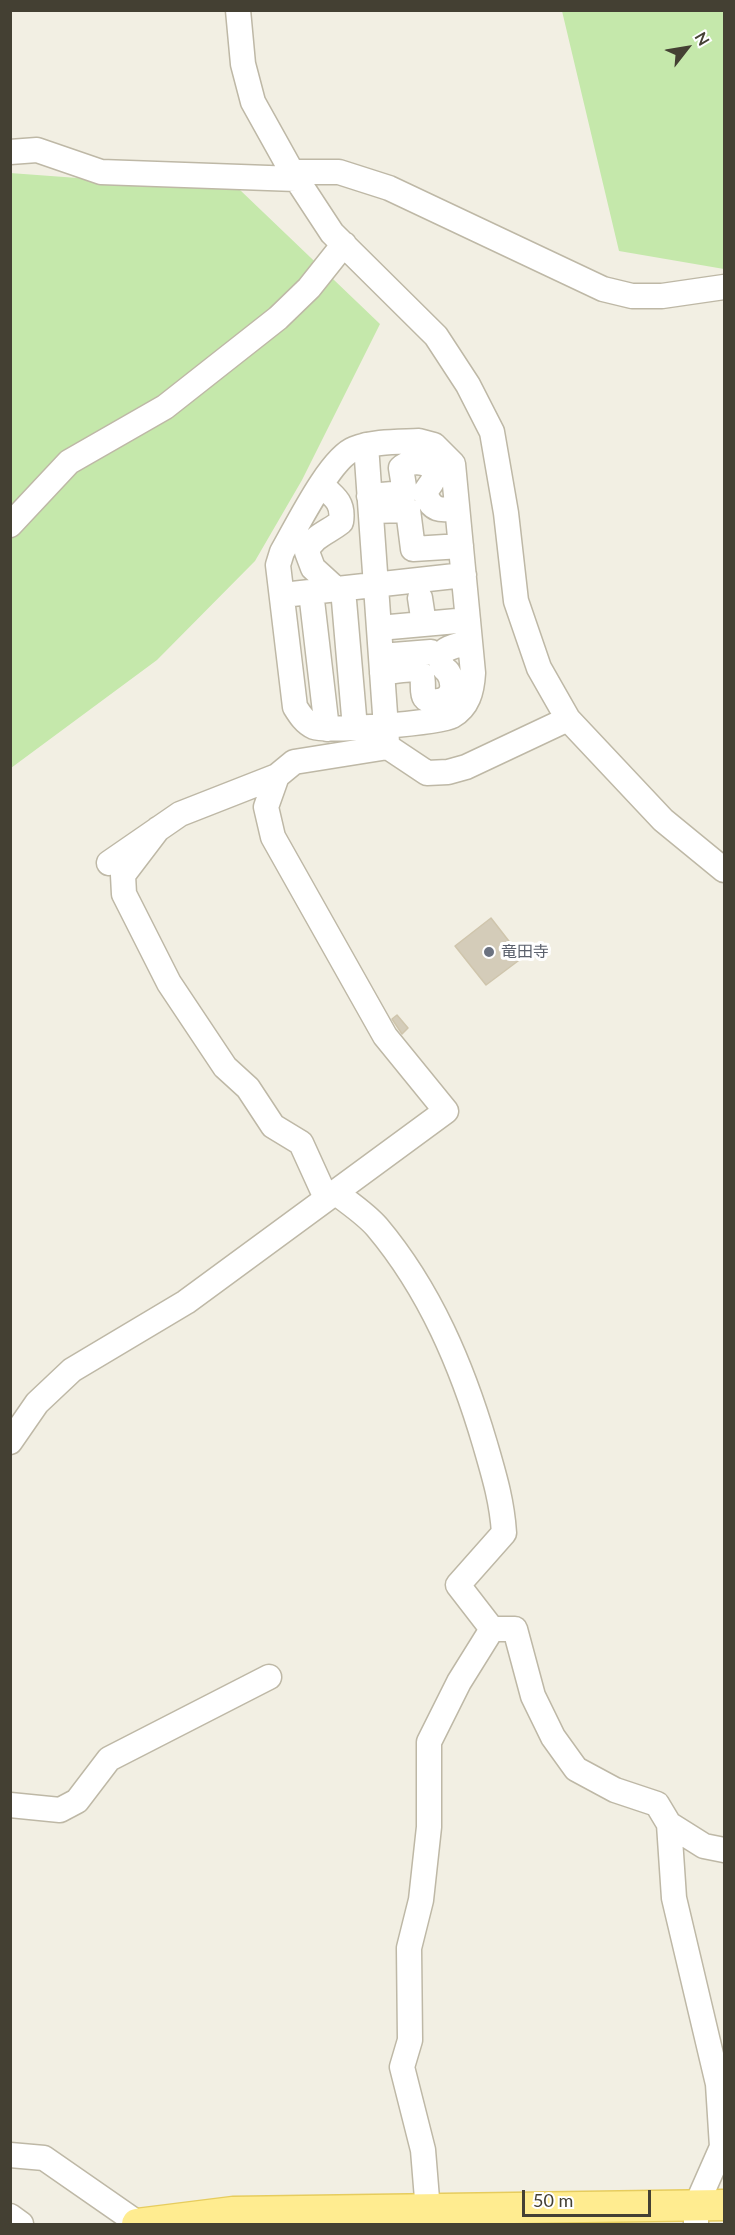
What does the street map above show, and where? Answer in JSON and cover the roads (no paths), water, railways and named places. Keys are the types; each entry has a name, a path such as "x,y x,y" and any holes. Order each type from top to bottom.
{"main road":[{"path":"138,2224 232,2212 706,2212"}],"street":[{"path":"238,10 243,64 253,102 294,175 332,233 436,336 468,385 492,432 506,513 516,601 539,668 568,719 663,820 724,870"},
{"path":"10,152 37,150 101,172 294,175 339,172 389,188 603,289 632,296 663,296 724,286"},
{"path":"10,525 69,462 165,407 278,318 309,288 344,244"},
{"path":"109,863 180,814 276,776 294,762 387,736 450,717 468,701 472,689 470,644 453,464 434,445 419,441 366,445 351,450 335,465 282,552 278,565 295,707 302,718 311,726 327,729 355,728 387,736 427,773 447,772 466,767 568,719"},
{"path":"366,445 387,736"},
{"path":"370,503 405,493 401,468 412,462 424,462 433,473 433,480 425,493 431,506 440,511 457,508"},
{"path":"321,485 340,505 341,522 319,535 308,547 307,552 313,568 339,589 355,728"},
{"path":"370,503 408,510 413,549 461,546"},
{"path":"283,595 464,575"},
{"path":"311,592 327,729"},
{"path":"420,598 424,624"},
{"path":"379,628 468,620"},
{"path":"382,664 415,670 422,674 422,693 425,698 429,701 446,699 451,694 453,686 441,665 441,657 445,650 454,644 470,644"},
{"path":"382,664 431,652"},
{"path":"10,1442 37,1403 72,1370 186,1302 446,1111 386,1036 273,837 266,807 276,776"},
{"path":"158,829 123,875 124,894 169,983 225,1067 248,1088 273,1126 300,1143 331,1195 375,1225 404,1261 431,1306 457,1361 475,1409 502,1505 504,1533 458,1585 492,1629"},
{"path":"492,1629 515,1629 534,1696 553,1737 576,1769 615,1790 657,1804 669,1824 704,1846 724,1850"},
{"path":"428,2211 423,2150 402,2067 410,2040 409,1948 421,1900 429,1827 429,1742 459,1682 492,1629"},
{"path":"10,1805 60,1810 76,1801 109,1759 269,1677"},
{"path":"669,1824 674,1898 718,2084 722,2147 706,2212"},
{"path":"10,2155 44,2158 138,2224"},
{"path":"10,2216 21,2224"}],"place":[{"name":"竜田寺","path":"489,952"}]}
